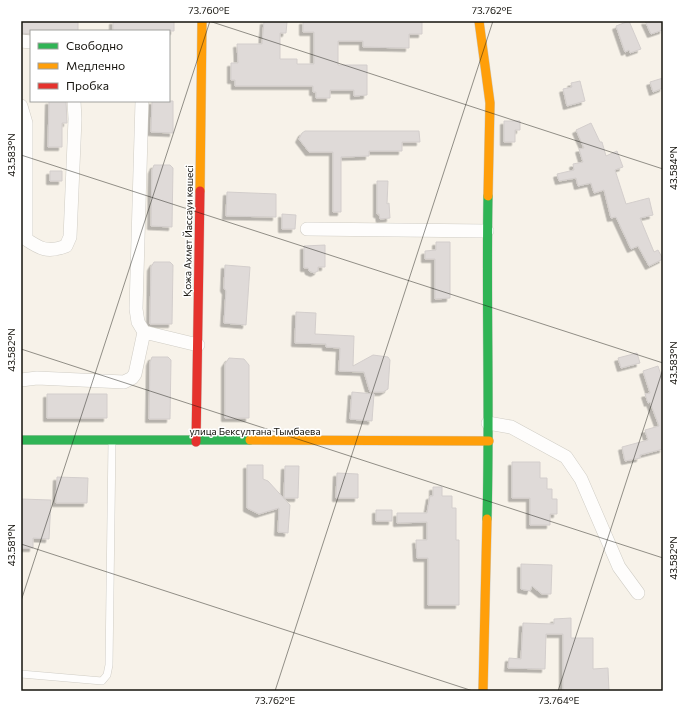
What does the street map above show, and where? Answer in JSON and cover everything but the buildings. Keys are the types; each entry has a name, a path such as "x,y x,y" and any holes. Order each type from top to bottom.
{"street":[{"name":"Қожа Ахмет Йассауи көшесі","path":"196,442 202,21"},
{"path":"479,21 490,103 488,231 489,441 483,691"},
{"path":"21,106 26,123 24,238 36,247 47,250 56,250 66,246 70,237 75,118 74,102"},
{"path":"21,380 36,378 124,382 132,378 135,374 144,332 138,322 136,308 142,102"},
{"path":"307,229 488,231"},
{"path":"144,332 198,345"},
{"path":"488,423 511,427 566,458 581,479 619,567 638,593"},
{"name":"улица Бексултана Тымбаева","path":"21,440 196,442 489,441"}],"lane":[{"path":"21,674 102,681 107,675 110,634 112,440"}],"traffic: fast":[{"path":"487,519 488,196"},
{"path":"21,440 250,440"}],"traffic: slow":[{"path":"200,191 202,21"},
{"path":"479,21 490,103 488,196"},
{"path":"250,440 489,441"},
{"path":"483,691 487,519"}],"traffic: jam":[{"path":"196,442 200,191"}]}
